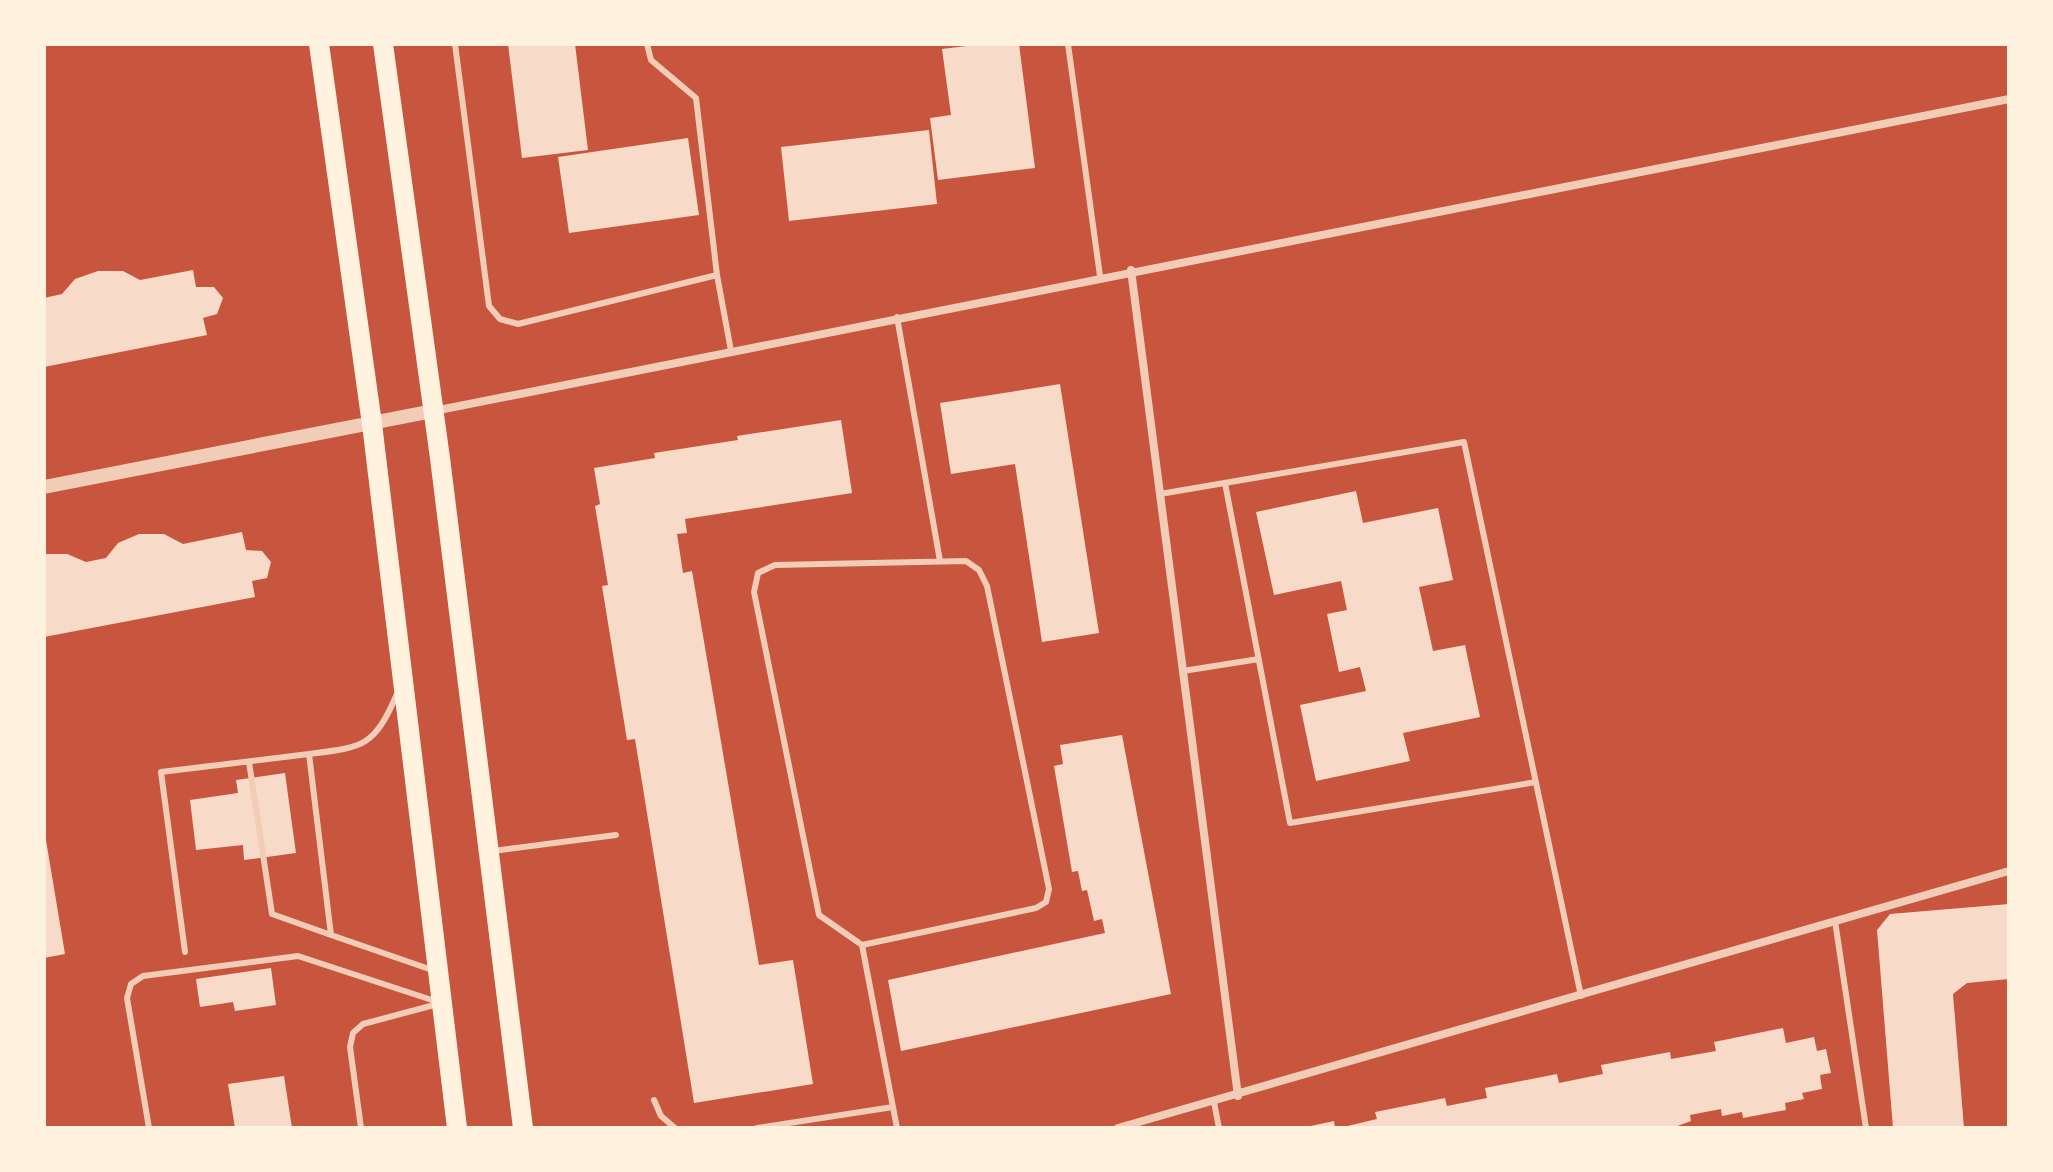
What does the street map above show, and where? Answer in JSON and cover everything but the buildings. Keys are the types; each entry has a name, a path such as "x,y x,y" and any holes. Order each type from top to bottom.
{"main road":[{"path":"319,44 372,424 457,1128"},
{"path":"383,44 433,411 523,1128"}],"street":[{"path":"44,487 372,424 1100,276 2009,99"},
{"path":"1131,270 1238,1096"},
{"path":"1118,1128 1238,1096 2009,871"}],"lane":[{"path":"455,44 489,306 500,319 518,324 717,275"},
{"path":"647,44 651,60 696,98 717,275 731,351"},
{"path":"1068,44 1100,276"},
{"path":"897,317 940,561"},
{"path":"1160,494 1464,442 1581,996"},
{"path":"1225,483 1290,823 1536,782"},
{"path":"862,945 1036,908 1046,902 1049,889 987,586 979,570 966,561 775,565 758,573 754,592 819,915 862,945 897,1128"},
{"path":"1183,671 1259,659"},
{"path":"185,952 161,772 354,749 373,737 386,718 403,679"},
{"path":"309,754 331,935"},
{"path":"249,762 272,914 438,972"},
{"path":"489,852 616,835"},
{"path":"1835,921 1866,1128"},
{"path":"149,1128 127,998 131,984 143,976 298,956 442,1003"},
{"path":"361,1128 350,1047 353,1033 363,1024 442,1003"},
{"path":"654,1100 661,1116 675,1128"},
{"path":"1214,1102 1219,1128"},
{"path":"757,1128 893,1107"}]}
